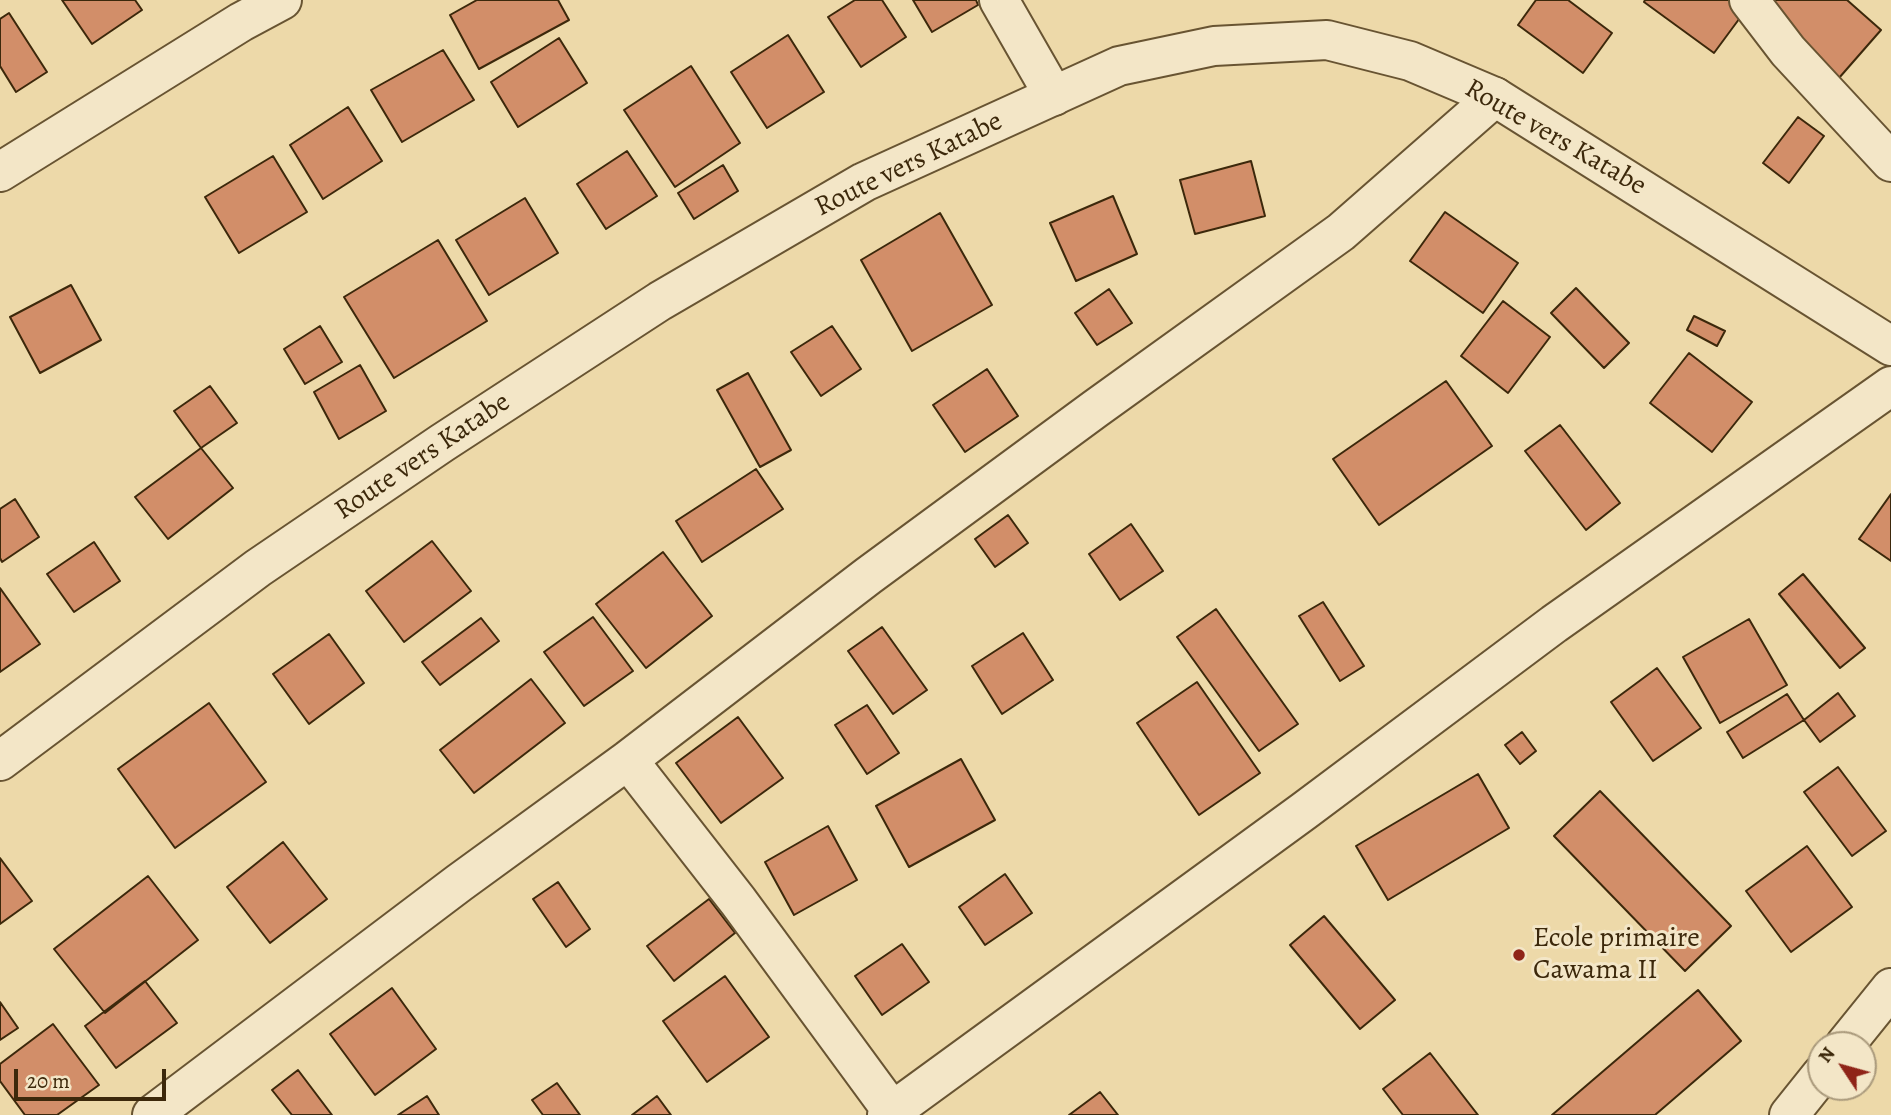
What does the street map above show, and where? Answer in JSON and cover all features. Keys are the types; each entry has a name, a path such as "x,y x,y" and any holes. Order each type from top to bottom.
{"street":[{"path":"0,172 241,22 282,0"},
{"path":"999,0 1054,96"},
{"path":"1749,0 1788,51 1891,162"},
{"name":"Route vers Katabe","path":"0,761 258,568 442,443 660,301 864,182 1119,66 1214,46 1327,40 1410,61 1495,97 1891,346"},
{"path":"152,1115 448,891 628,760 868,576 1341,232 1495,97"},
{"path":"628,760 738,901 891,1114 1554,625 1891,386"},
{"path":"1857,1031 1886,1001"},
{"path":"1789,1115 1807,1092"}],"building":[{"path":"62,0 135,0 142,10 92,44"},
{"path":"477,0 558,0 569,20 479,69 450,15"},
{"path":"855,0 882,0 906,37 861,67 828,17"},
{"path":"913,0 976,0 978,5 932,32"},
{"path":"1536,0 1568,0 1612,33 1583,73 1518,25"},
{"path":"1729,0 1745,11 1714,53 1644,2"},
{"path":"1775,0 1847,0 1881,30 1839,78 1764,11"},
{"path":"9,13 47,72 16,92 0,66 0,19"},
{"path":"788,35 824,92 767,128 731,72"},
{"path":"559,38 587,83 518,127 491,82"},
{"path":"443,50 474,100 402,142 371,90"},
{"path":"691,66 740,143 675,187 624,110"},
{"path":"348,107 382,161 323,199 290,145"},
{"path":"1798,117 1824,136 1789,183 1763,163"},
{"path":"627,151 657,196 606,229 577,184"},
{"path":"273,156 307,212 239,253 205,197"},
{"path":"1251,161 1265,216 1195,234 1180,180"},
{"path":"723,165 738,191 694,219 678,193"},
{"path":"1113,196 1137,254 1076,281 1050,223"},
{"path":"525,198 558,253 489,295 456,240"},
{"path":"1445,212 1518,263 1483,313 1410,261"},
{"path":"940,213 992,305 912,351 861,260"},
{"path":"438,240 487,321 394,378 344,297"},
{"path":"71,285 101,340 40,373 10,317"},
{"path":"1576,288 1629,343 1604,368 1551,313"},
{"path":"1109,289 1132,323 1097,345 1075,313"},
{"path":"1503,301 1550,337 1508,393 1461,356"},
{"path":"1694,316 1725,331 1717,346 1687,330"},
{"path":"320,326 342,362 305,384 284,349"},
{"path":"832,326 861,369 821,396 791,352"},
{"path":"1689,353 1752,402 1712,452 1650,403"},
{"path":"360,365 386,411 339,439 314,392"},
{"path":"987,369 1018,416 965,452 933,405"},
{"path":"748,373 791,450 760,467 717,390"},
{"path":"1446,381 1492,446 1379,525 1333,459"},
{"path":"210,386 237,423 201,448 174,411"},
{"path":"1560,425 1620,503 1586,530 1525,451"},
{"path":"201,448 233,488 168,539 135,497"},
{"path":"756,469 783,509 702,562 676,521"},
{"path":"1891,494 1891,561 1859,539"},
{"path":"15,499 39,537 2,562 0,509"},
{"path":"1008,515 1028,543 995,567 975,539"},
{"path":"1131,524 1163,571 1120,600 1089,554"},
{"path":"432,541 471,591 404,642 366,591"},
{"path":"94,542 120,581 74,612 47,574"},
{"path":"663,552 712,616 646,668 596,604"},
{"path":"1803,574 1865,648 1840,668 1779,594"},
{"path":"0,588 40,644 0,672"},
{"path":"1323,602 1364,666 1340,681 1299,616"},
{"path":"1216,609 1298,724 1259,751 1177,637"},
{"path":"593,617 633,671 584,706 544,652"},
{"path":"481,618 499,641 440,685 422,662"},
{"path":"1749,619 1787,685 1720,723 1683,657"},
{"path":"882,627 927,690 893,714 848,651"},
{"path":"1023,633 1053,680 1002,714 972,666"},
{"path":"329,634 364,683 309,724 273,674"},
{"path":"1657,668 1701,728 1653,761 1611,702"},
{"path":"531,679 565,723 474,793 440,750"},
{"path":"1197,682 1260,773 1199,815 1137,723"},
{"path":"1838,693 1855,716 1820,742 1804,720"},
{"path":"1787,694 1804,720 1743,758 1727,732"},
{"path":"209,703 266,782 175,848 118,769"},
{"path":"867,705 899,753 867,774 835,725"},
{"path":"738,717 783,778 721,823 676,763"},
{"path":"1522,732 1536,751 1520,764 1505,745"},
{"path":"961,759 995,820 909,867 876,806"},
{"path":"1838,767 1886,831 1852,856 1804,792"},
{"path":"1478,774 1509,828 1388,900 1356,846"},
{"path":"1600,791 1731,926 1685,971 1554,836"},
{"path":"828,826 857,880 794,915 765,862"},
{"path":"283,842 327,899 270,943 227,887"},
{"path":"1807,846 1852,907 1791,952 1746,891"},
{"path":"0,858 32,901 0,924"},
{"path":"1005,874 1032,913 985,945 959,907"},
{"path":"148,876 198,940 105,1013 54,949"},
{"path":"558,882 590,929 566,947 533,899"},
{"path":"709,899 735,933 674,981 647,946"},
{"path":"1324,916 1395,1000 1360,1029 1290,945"},
{"path":"902,944 929,982 882,1015 855,976"},
{"path":"725,976 769,1037 707,1082 663,1021"},
{"path":"145,981 177,1023 116,1068 85,1026"},
{"path":"392,988 436,1049 375,1095 330,1034"},
{"path":"1698,990 1741,1041 1655,1115 1552,1115"},
{"path":"0,1002 18,1028 0,1040"},
{"path":"53,1024 99,1085 57,1115 25,1115 0,1081 0,1064"},
{"path":"1430,1053 1478,1115 1403,1115 1383,1089"},
{"path":"298,1070 332,1115 292,1115 272,1090"},
{"path":"557,1083 580,1115 543,1115 532,1100"},
{"path":"1100,1092 1118,1115 1069,1115"},
{"path":"427,1096 439,1115 398,1115"},
{"path":"657,1096 671,1115 632,1115"}],"place":[{"name":"Ecole primaire Cawama II","path":"1519,955"}]}
